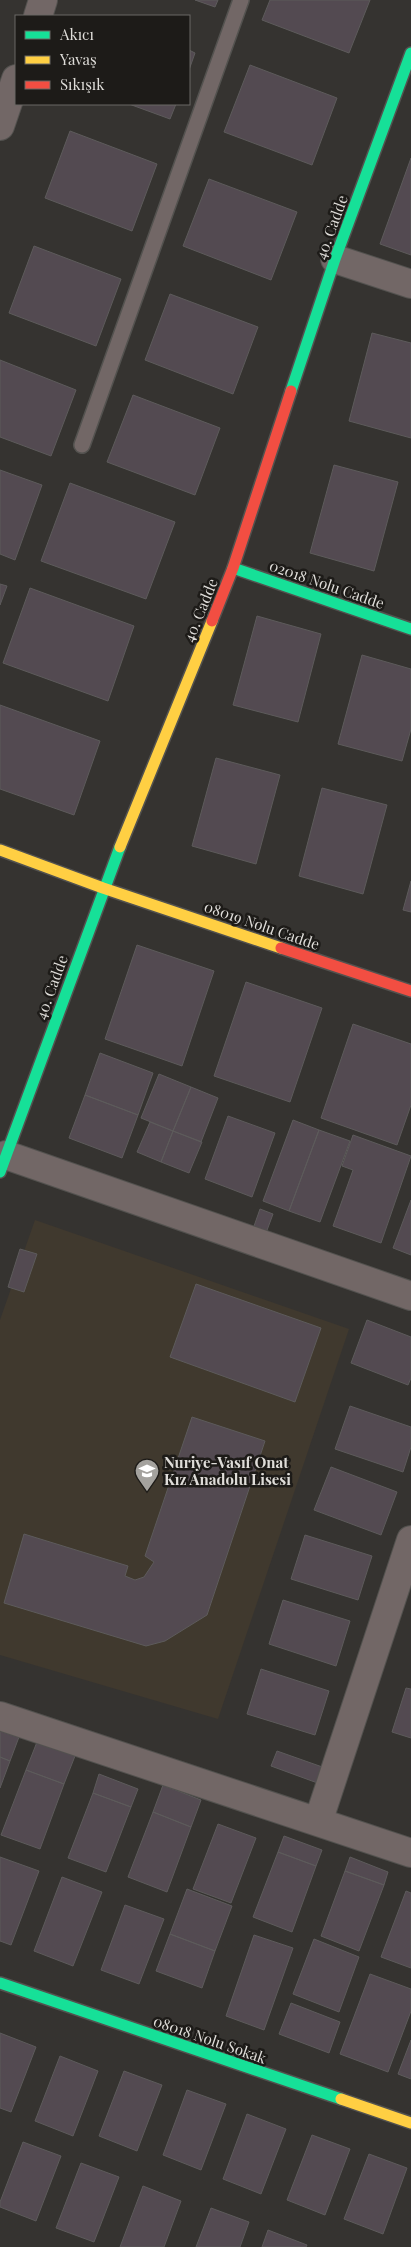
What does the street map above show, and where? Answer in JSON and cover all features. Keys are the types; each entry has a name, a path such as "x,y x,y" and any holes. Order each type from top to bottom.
{"street":[{"path":"38,15 43,0"},
{"name":"40. Cadde","path":"3,1164 103,888 233,568 336,259 411,53"},
{"path":"0,126 15,82"},
{"path":"336,259 411,284"},
{"name":"02018 Nolu Cadde","path":"233,568 411,629"},
{"name":"08019 Nolu Cadde","path":"0,850 103,888 411,991"},
{"path":"3,1164 411,1296"},
{"path":"318,1822 411,1540"},
{"path":"0,1716 411,1853"},
{"name":"08018 Nolu Sokak","path":"0,1984 411,2123"}],"lane":[{"path":"82,445 241,0"}],"shaded area":[{"name":"Nuriye-Vasıf Onat Kız Anadolu Lisesi","path":"35,1220 349,1329 218,1719 0,1655 0,1320"}],"building":[{"path":"195,0 218,0 215,7"},
{"path":"270,0 370,0 349,53 262,20"},
{"path":"190,50 195,53 190,67"},
{"path":"250,65 337,98 312,165 224,132"},
{"path":"132,105 176,105 170,119"},
{"path":"70,131 157,164 132,231 45,198"},
{"path":"411,158 411,255 380,244"},
{"path":"209,179 297,212 271,280 183,246"},
{"path":"34,246 121,279 96,346 9,313"},
{"path":"170,294 258,327 233,394 145,360"},
{"path":"372,333 411,343 411,438 349,421"},
{"path":"0,360 76,390 51,456 0,437"},
{"path":"133,395 220,428 195,495 107,462"},
{"path":"334,465 398,482 374,571 310,553"},
{"path":"0,470 42,485 15,560 0,554"},
{"path":"70,483 175,522 146,599 41,561"},
{"path":"0,584 7,586 0,605"},
{"path":"30,588 134,626 108,701 3,663"},
{"path":"257,616 321,634 298,722 233,705"},
{"path":"362,655 411,669 411,729 402,761 338,744"},
{"path":"0,705 100,741 74,815 0,789"},
{"path":"216,758 280,775 256,864 192,846"},
{"path":"322,788 387,805 363,894 299,876"},
{"path":"411,881 411,912 403,910"},
{"path":"137,945 214,971 182,1066 105,1039"},
{"path":"246,982 322,1008 290,1102 214,1076"},
{"path":"353,1024 411,1044 411,1105 397,1145 321,1118"},
{"path":"100,1053 153,1073 138,1115 85,1095"},
{"path":"159,1074 191,1087 173,1131 141,1118"},
{"path":"191,1087 218,1098 201,1142 173,1131"},
{"path":"85,1095 138,1115 122,1158 69,1138"},
{"path":"228,1116 275,1133 252,1197 205,1179"},
{"path":"293,1120 319,1130 289,1211 263,1201"},
{"path":"150,1122 173,1131 161,1162 137,1152"},
{"path":"319,1130 350,1141 320,1222 289,1211"},
{"path":"173,1131 202,1142 189,1173 161,1162"},
{"path":"353,1135 411,1156 381,1243 333,1226 353,1170 342,1166"},
{"path":"411,1200 411,1255 393,1248"},
{"path":"260,1209 273,1214 266,1233 253,1229"},
{"path":"20,1249 37,1254 24,1292 8,1287"},
{"path":"196,1284 321,1328 295,1402 170,1357"},
{"path":"367,1320 411,1337 411,1378 408,1385 351,1363"},
{"path":"350,1406 411,1427 411,1447 403,1472 335,1449"},
{"path":"192,1417 265,1441 207,1615 165,1641 146,1646 4,1603 24,1534 128,1566 125,1576 135,1580 144,1577 154,1562 145,1556"},
{"path":"331,1467 397,1492 381,1535 314,1510"},
{"path":"305,1535 372,1556 358,1600 291,1579"},
{"path":"283,1600 350,1621 336,1666 269,1644"},
{"path":"261,1669 329,1691 315,1735 247,1714"},
{"path":"406,1688 411,1689 411,1738 392,1732"},
{"path":"0,1729 19,1737 10,1761 0,1757"},
{"path":"37,1742 75,1756 64,1784 26,1770"},
{"path":"277,1751 328,1769 323,1785 271,1766"},
{"path":"0,1757 10,1761 0,1788"},
{"path":"26,1770 64,1784 40,1849 1,1835"},
{"path":"99,1774 138,1789 131,1807 93,1793"},
{"path":"163,1785 201,1800 191,1827 153,1812"},
{"path":"93,1793 131,1807 106,1872 68,1858"},
{"path":"153,1812 191,1827 167,1892 128,1877"},
{"path":"218,1824 256,1838 231,1903 193,1889"},
{"path":"284,1836 322,1850 316,1866 278,1852"},
{"path":"278,1852 316,1866 292,1932 253,1917"},
{"path":"0,1857 39,1871 11,1945 0,1941"},
{"path":"350,1857 388,1872 384,1885 345,1871"},
{"path":"345,1871 384,1885 359,1951 321,1936"},
{"path":"62,1877 102,1892 73,1966 34,1951"},
{"path":"187,1889 232,1906 215,1951 170,1934"},
{"path":"406,1891 411,1893 411,1968 381,1957"},
{"path":"125,1905 164,1919 139,1984 101,1970"},
{"path":"170,1934 215,1951 202,1988 156,1971"},
{"path":"254,1935 293,1948 264,2030 226,2016"},
{"path":"314,1939 359,1957 339,2012 293,1994"},
{"path":"370,1974 411,1989 411,2011 388,2072 340,2054"},
{"path":"291,2003 340,2022 329,2053 279,2034"},
{"path":"0,2033 36,2047 11,2112 0,2108"},
{"path":"411,2040 411,2079 398,2074"},
{"path":"60,2056 98,2071 73,2136 35,2121"},
{"path":"124,2071 162,2085 137,2151 99,2136"},
{"path":"187,2090 226,2104 201,2170 163,2155"},
{"path":"247,2114 286,2129 261,2194 223,2179"},
{"path":"312,2135 350,2149 325,2215 287,2200"},
{"path":"23,2142 61,2156 36,2221 0,2207 0,2202"},
{"path":"369,2154 407,2168 383,2234 344,2219"},
{"path":"81,2163 119,2177 94,2242 56,2228"},
{"path":"143,2186 181,2201 164,2247 120,2247"},
{"path":"211,2208 249,2222 240,2247 196,2247"},
{"path":"268,2230 307,2245 306,2247 262,2247"}],"traffic: fast":[{"path":"291,391 335,259 411,53"},
{"path":"233,568 411,629"},
{"path":"0,1172 120,847"},
{"path":"0,1983 341,2099"}],"traffic: slow":[{"path":"120,847 212,621"},
{"path":"0,850 103,888 281,948"},
{"path":"341,2099 411,2123"}],"traffic: jam":[{"path":"212,621 233,568 291,391"},
{"path":"281,948 411,991"}],"place":[{"name":"Nuriye-Vasıf Onat Kız Anadolu Lisesi","path":"147,1492"}]}
